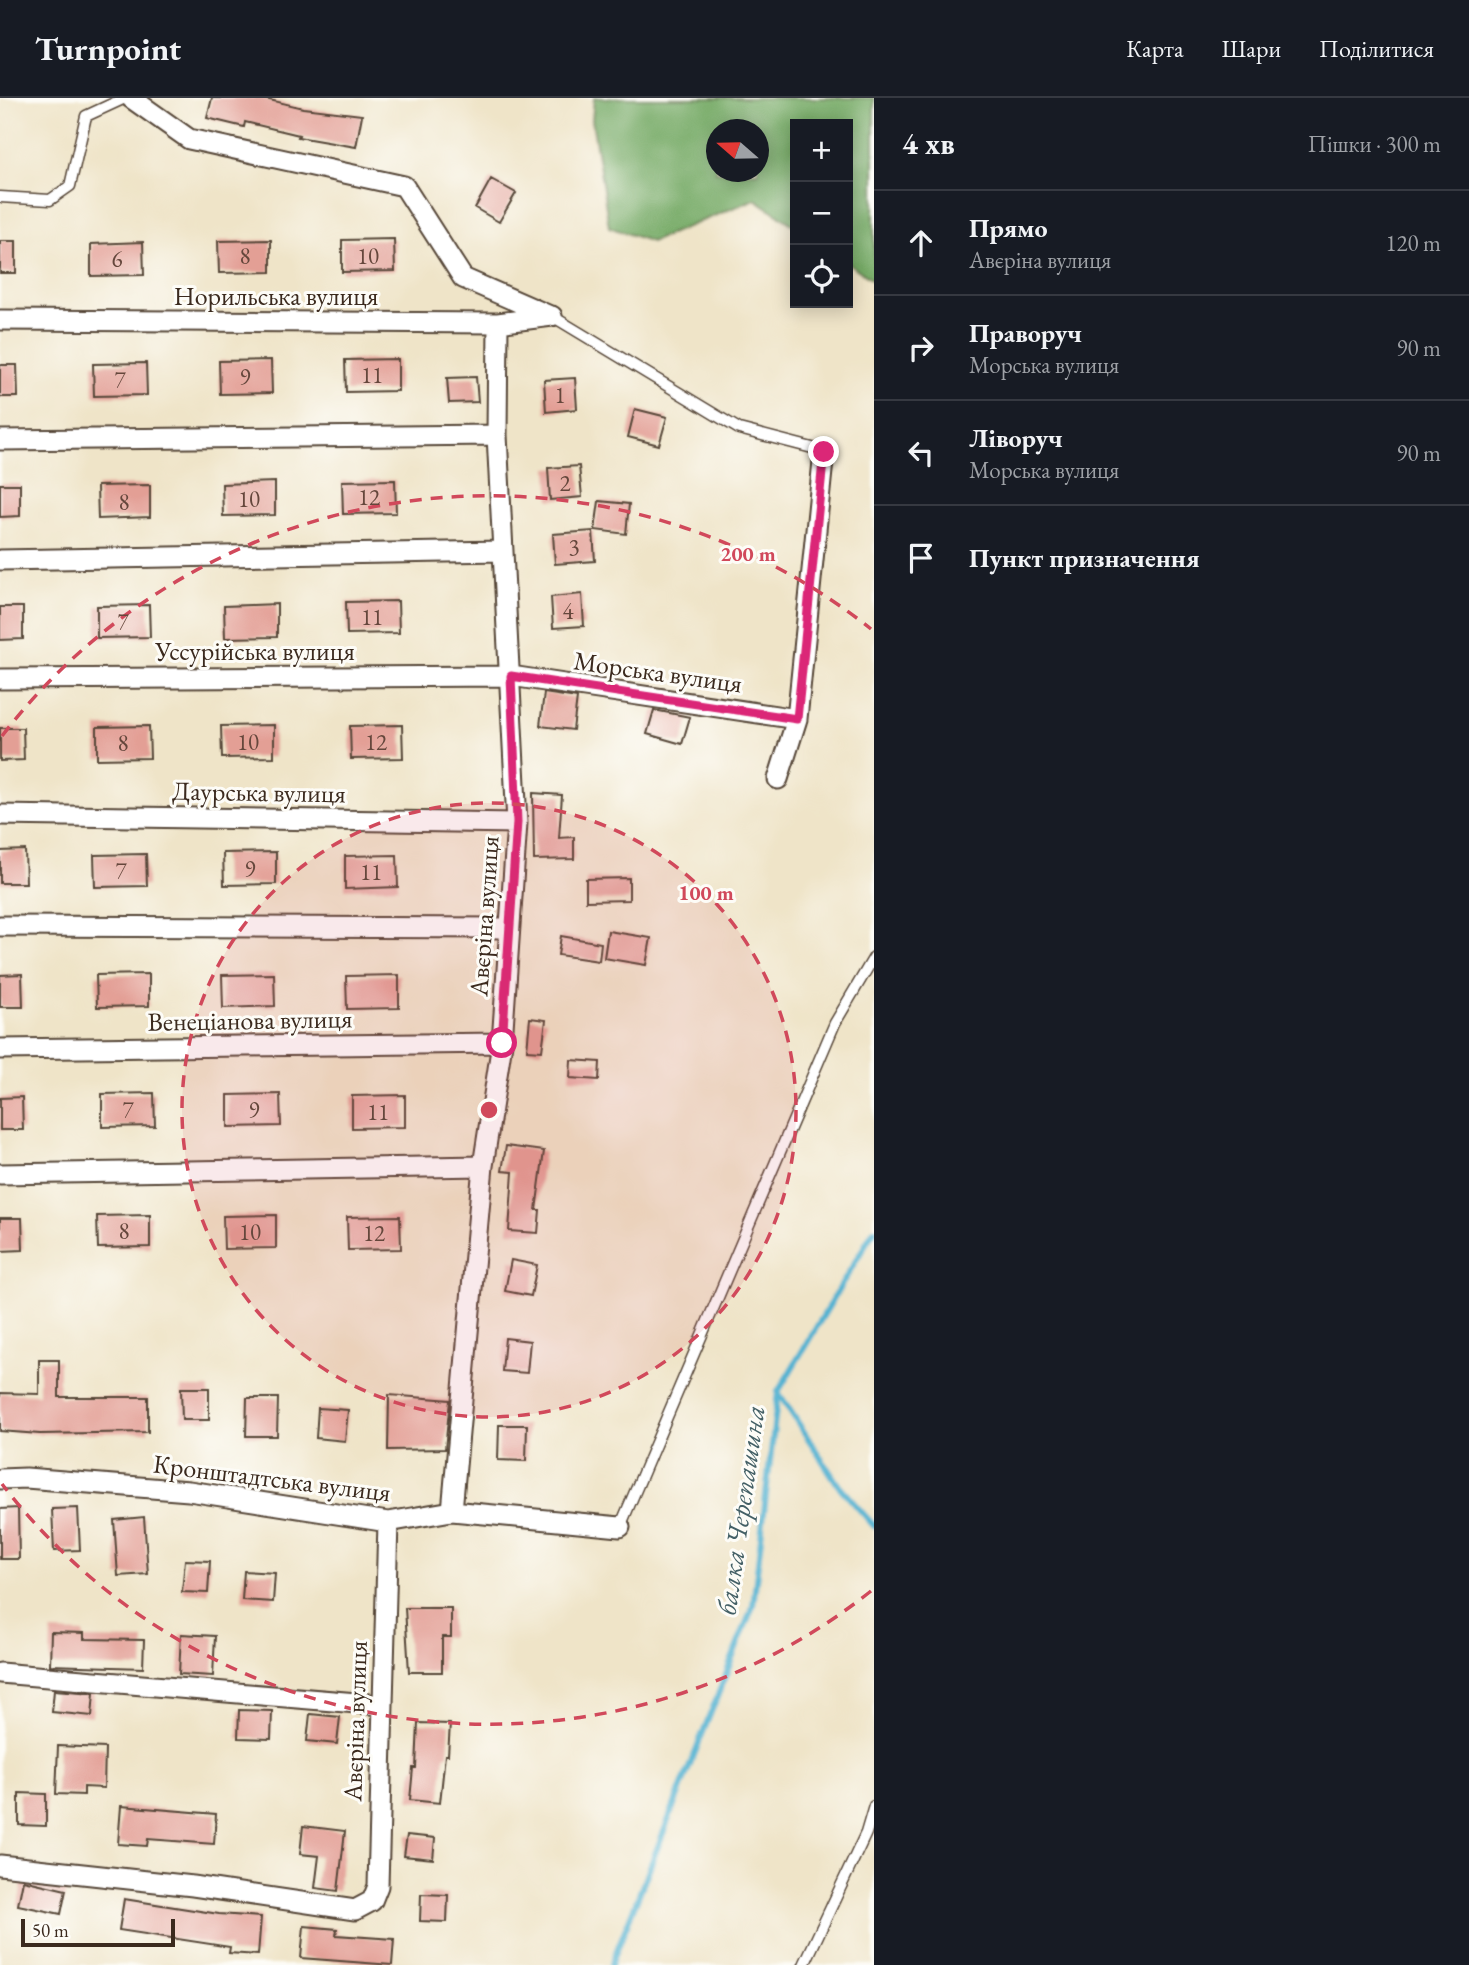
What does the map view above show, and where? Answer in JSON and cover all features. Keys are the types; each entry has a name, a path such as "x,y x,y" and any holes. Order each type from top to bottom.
{"street":[{"path":"131,98 189,139 404,186 463,278 552,316"},
{"name":"Норильська вулиця","path":"0,320 498,323 552,316"},
{"name":"Авєріна вулиця","path":"452,1511 483,1166 502,1043 517,822 497,435 498,323"},
{"path":"0,440 497,435"},
{"path":"778,779 797,719 824,452"},
{"path":"0,560 503,551"},
{"name":"Морська вулиця","path":"511,676 797,719"},
{"name":"Уссурійська вулиця","path":"0,678 511,676"},
{"name":"Даурська вулиця","path":"0,815 517,822"},
{"path":"0,926 508,928"},
{"name":"Венеціанова вулиця","path":"0,1049 502,1043"},
{"path":"0,1174 483,1166"},
{"name":"Кронштадтська вулиця","path":"0,1479 26,1478 189,1491 388,1522 452,1511 620,1527"},
{"name":"Авєріна вулиця","path":"0,1865 193,1886 355,1910 372,1901 377,1886 388,1522"},
{"path":"0,1673 20,1672 381,1705"}],"lane":[{"path":"0,197 50,200 70,186 86,116 125,98"},
{"path":"552,316 739,429 824,452"},
{"path":"620,1527 835,1023 874,957"},
{"path":"804,1965 866,1833 874,1806"}],"green space":[{"path":"594,98 874,98 874,281 853,266 853,119 790,119 790,223 755,199 651,242 609,227 592,120"}],"building":[{"path":"212,98 261,98 303,108 362,115 356,147 298,137 299,135 245,122 244,127 207,118"},
{"path":"491,179 516,193 499,222 475,208"},
{"path":"394,239 395,271 342,272 342,240"},
{"path":"271,240 271,272 219,273 218,241"},
{"path":"0,241 16,241 16,273 0,273"},
{"path":"143,242 144,275 91,276 91,244"},
{"path":"398,359 398,391 346,392 345,360"},
{"path":"271,360 272,393 220,394 219,361"},
{"path":"146,363 147,395 94,396 93,364"},
{"path":"0,365 17,365 18,397 0,397"},
{"path":"476,377 478,402 449,403 447,378"},
{"path":"575,378 577,409 546,412 544,380"},
{"path":"635,409 667,417 659,445 628,437"},
{"path":"579,466 582,497 550,500 548,468"},
{"path":"395,480 396,513 343,514 342,481"},
{"path":"275,482 275,515 223,516 222,484"},
{"path":"0,484 20,484 20,516 0,517"},
{"path":"150,485 150,517 98,519 97,486"},
{"path":"599,501 629,504 626,534 595,530"},
{"path":"593,531 595,561 555,564 553,534"},
{"path":"582,594 584,626 553,628 551,597"},
{"path":"398,601 399,633 347,634 346,602"},
{"path":"277,604 277,637 225,638 224,606"},
{"path":"149,605 150,637 97,638 97,606"},
{"path":"0,607 23,607 23,639 0,640"},
{"path":"544,693 577,698 573,730 540,726"},
{"path":"654,710 690,717 682,744 647,734"},
{"path":"274,725 274,757 222,758 221,726"},
{"path":"402,725 403,758 351,759 350,726"},
{"path":"149,726 150,758 97,759 97,727"},
{"path":"0,728 23,728 24,760 0,761"},
{"path":"533,793 562,795 559,838 574,837 574,859 534,860"},
{"path":"25,850 26,883 0,883 0,851"},
{"path":"276,852 276,884 224,885 223,853"},
{"path":"146,854 147,886 95,887 94,855"},
{"path":"397,855 398,887 345,889 345,856"},
{"path":"629,878 629,900 586,901 586,879"},
{"path":"608,931 651,938 646,965 604,958"},
{"path":"561,936 601,943 599,961 558,955"},
{"path":"22,974 23,1007 0,1007 0,975"},
{"path":"149,974 149,1006 97,1007 96,975"},
{"path":"274,974 275,1006 223,1008 222,975"},
{"path":"399,975 399,1008 347,1009 346,976"},
{"path":"530,1018 546,1020 542,1051 527,1050"},
{"path":"571,1060 600,1062 599,1080 570,1078"},
{"path":"154,1093 155,1126 102,1127 102,1094"},
{"path":"280,1094 281,1126 228,1127 228,1095"},
{"path":"405,1095 405,1127 352,1128 352,1096"},
{"path":"22,1097 23,1130 0,1130 0,1098"},
{"path":"506,1146 544,1151 536,1210 540,1210 538,1233 509,1231 513,1172 502,1171"},
{"path":"150,1215 150,1247 98,1248 97,1216"},
{"path":"276,1215 276,1248 224,1249 223,1216"},
{"path":"400,1216 401,1249 348,1250 347,1217"},
{"path":"0,1218 22,1218 23,1250 0,1251"},
{"path":"511,1260 537,1265 531,1296 505,1291"},
{"path":"505,1338 530,1341 527,1373 502,1371"},
{"path":"39,1360 59,1360 59,1397 148,1397 148,1432 40,1434 0,1431 0,1393 39,1394"},
{"path":"181,1388 209,1388 209,1420 182,1420"},
{"path":"389,1395 450,1400 445,1449 388,1450"},
{"path":"247,1398 278,1398 277,1436 246,1436"},
{"path":"318,1408 348,1410 345,1441 316,1438"},
{"path":"499,1425 527,1425 526,1461 498,1460"},
{"path":"18,1508 19,1559 0,1559 0,1509"},
{"path":"78,1508 80,1550 54,1551 52,1509"},
{"path":"144,1517 148,1574 118,1576 114,1520"},
{"path":"185,1560 210,1561 208,1593 182,1592"},
{"path":"244,1571 275,1573 273,1602 242,1600"},
{"path":"405,1608 451,1608 451,1637 442,1637 442,1672 409,1672"},
{"path":"51,1632 84,1633 84,1639 144,1640 143,1668 50,1665"},
{"path":"181,1634 215,1636 213,1676 179,1674"},
{"path":"54,1690 94,1693 92,1716 52,1712"},
{"path":"239,1710 272,1711 271,1739 238,1738"},
{"path":"310,1714 340,1717 337,1744 307,1741"},
{"path":"418,1723 450,1724 440,1803 410,1800 413,1768 416,1768"},
{"path":"58,1746 105,1748 104,1788 84,1787 84,1795 56,1794"},
{"path":"19,1793 46,1794 46,1826 19,1825"},
{"path":"121,1806 216,1814 214,1844 148,1839 147,1846 118,1844"},
{"path":"303,1826 345,1831 338,1891 315,1888 319,1856 300,1854"},
{"path":"407,1835 435,1838 433,1859 404,1856"},
{"path":"23,1880 66,1890 61,1914 18,1905"},
{"path":"421,1894 448,1895 447,1922 420,1921"},
{"path":"124,1899 219,1914 261,1917 258,1955 229,1953 230,1947 119,1930"},
{"path":"304,1926 337,1929 336,1935 394,1939 392,1965 301,1958"}],"waterway":[{"name":"балка Черепашина","path":"611,1965 753,1606 778,1392 874,1230"},
{"path":"778,1392 839,1486 874,1526"}],"route":[{"path":"502,1043 517,822 511,676 797,719 824,452"}]}
